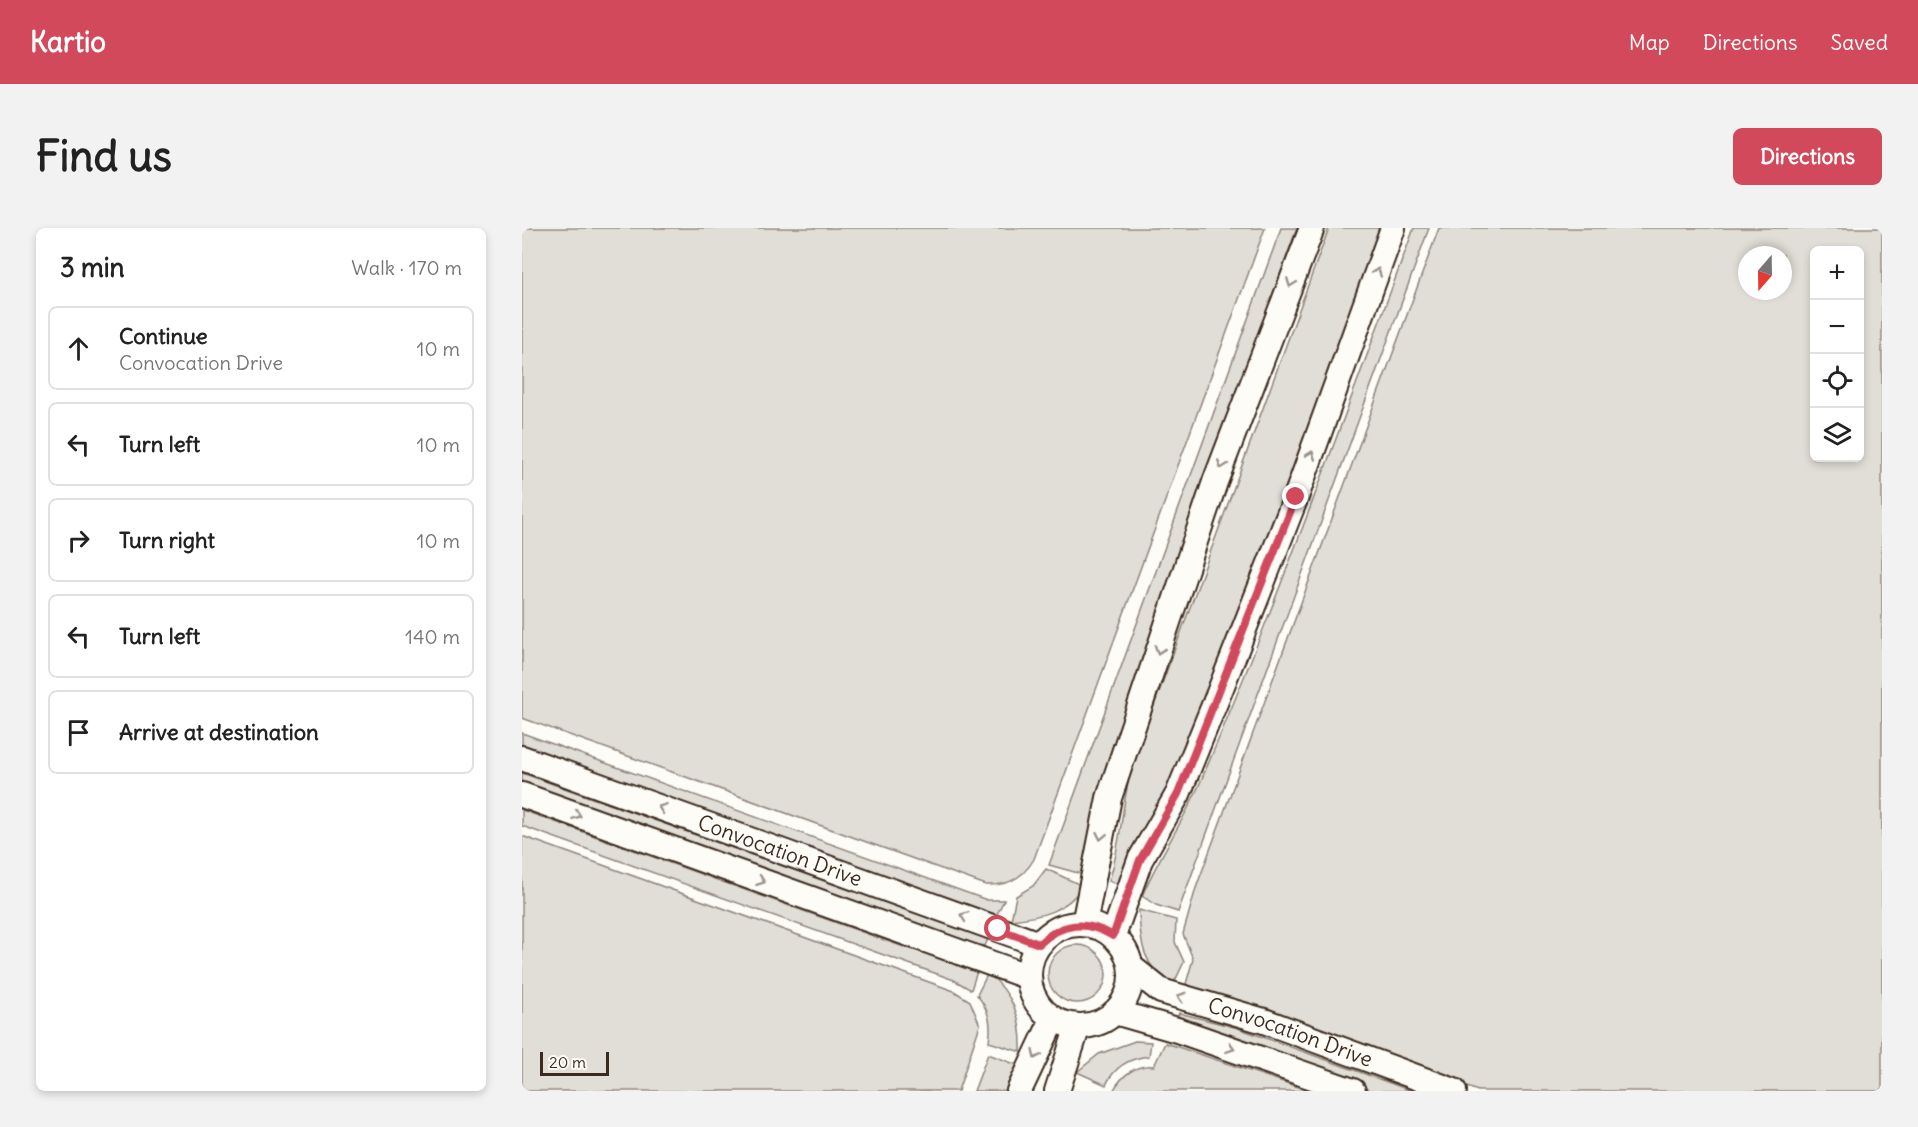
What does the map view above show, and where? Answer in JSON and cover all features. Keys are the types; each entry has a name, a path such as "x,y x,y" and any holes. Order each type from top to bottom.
{"street":[{"path":"1084,924 1109,798 1215,482 1312,228"},
{"path":"1113,936 1140,860 1178,794 1219,693 1296,497 1393,228"},
{"name":"Convocation Drive","path":"522,758 1039,944"},
{"name":"Convocation Drive","path":"522,795 1029,977"},
{"path":"1084,924 1100,928 1113,936 1127,956 1131,967 1131,984 1125,999 1115,1012 1092,1025 1078,1026 1053,1019 1041,1008 1032,993 1029,977 1031,960 1039,944 1051,933 1066,926 1084,924"},
{"name":"Convocation Drive","path":"1131,967 1161,991 1264,1021 1455,1091"},
{"name":"Convocation Drive","path":"1115,1012 1177,1029 1353,1091"},
{"path":"1019,1091 1053,1019"},
{"path":"1057,1091 1078,1026"}],"shaded area":[{"path":"522,228 1265,228 1034,859 1020,875 1008,882 986,885 522,718"},
{"path":"1281,228 1297,228 1189,525 1089,876 1049,865"},
{"path":"1329,228 1382,228 1183,773 1121,885 1109,881 1117,852 1133,763"},
{"path":"1414,228 1429,228 1178,912 1156,905 1142,896 1193,798 1229,715 1310,507"},
{"path":"1439,228 1882,228 1882,1091 1478,1091 1297,1026 1184,991 1193,959 1183,934 1196,888"},
{"path":"522,733 987,900 1004,900 996,916 522,749"},
{"path":"522,773 988,939 985,946 949,938 522,787"},
{"path":"522,810 904,947 978,968 971,990 954,980 522,826"},
{"path":"522,836 954,991 970,1001 980,1025 958,1091 522,1091"},
{"path":"1046,869 1083,886 1069,902 1052,912 1011,920 1016,896 1033,886"},
{"path":"1139,910 1176,920 1175,942 1184,962 1172,987 1155,971 1145,953 1140,934"},
{"path":"1071,945 1083,945 1098,953 1106,968 1106,980 1098,995 1083,1003 1071,1003 1056,995 1048,980 1048,968 1056,953"},
{"path":"988,973 1004,990 1015,1008 1020,1029 1021,1052 989,1042 989,1017 977,995"},
{"path":"1179,1013 1238,1028 1412,1091 1372,1091 1176,1021"},
{"path":"1135,1041 1151,1042 1149,1056 1123,1064 1113,1073 1106,1085 1077,1072 1099,1054"},
{"path":"1165,1043 1310,1091 1113,1091 1130,1072 1141,1067 1154,1066"},
{"path":"988,1054 1020,1066 1011,1091 974,1091"}],"route":[{"path":"998,929 1039,944 1051,933 1066,926 1084,924 1100,928 1113,936 1140,860 1178,794 1296,497"}]}
